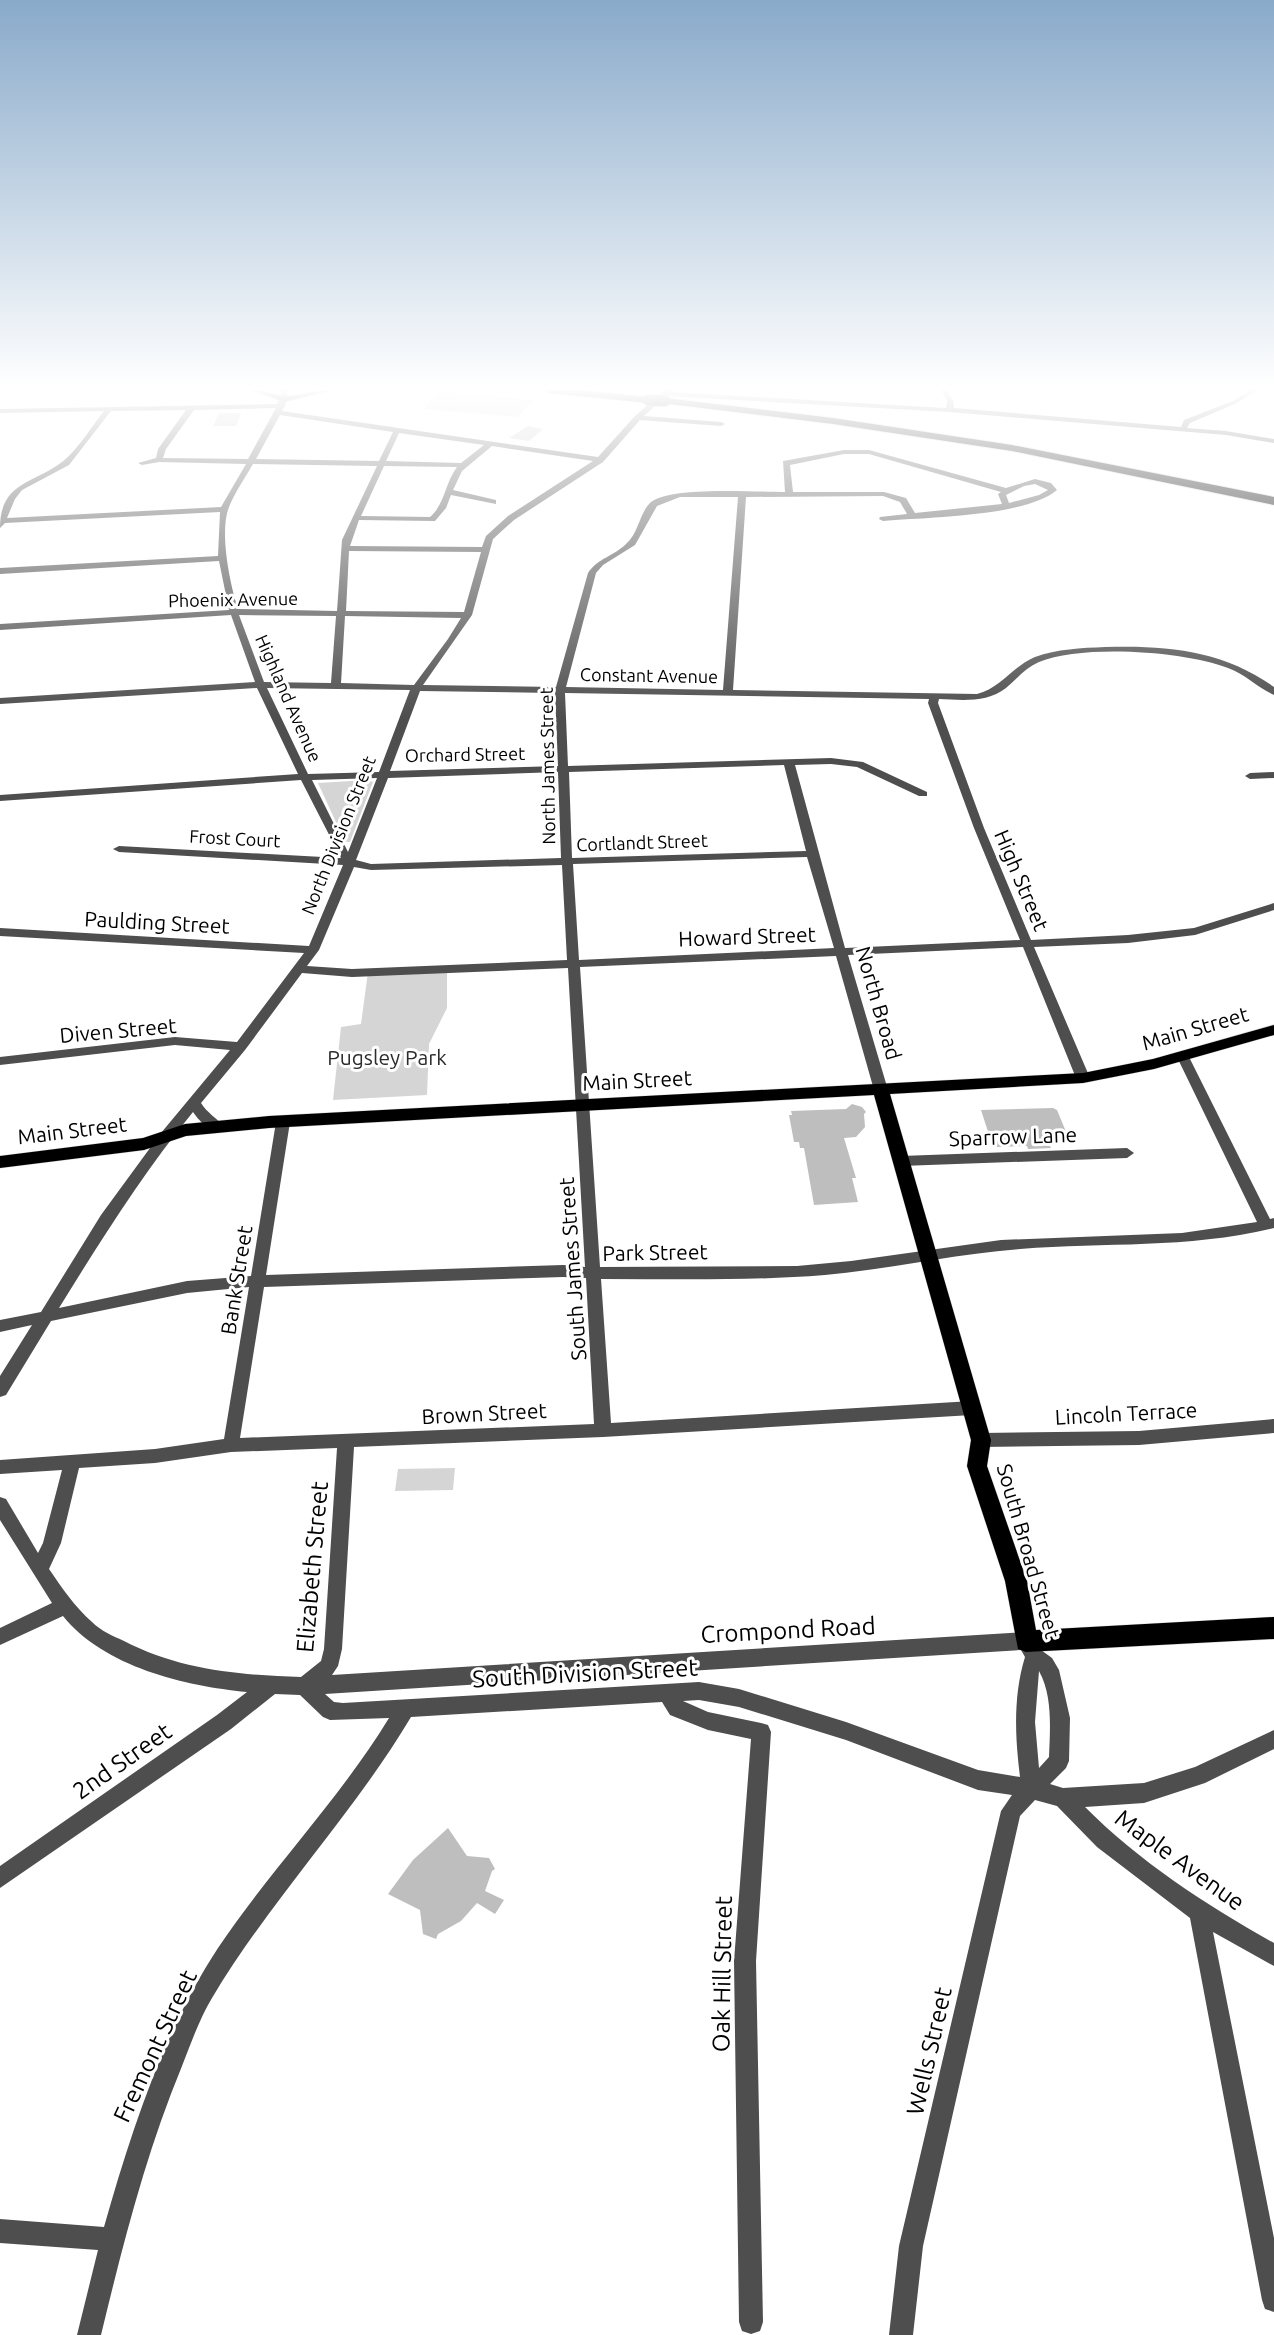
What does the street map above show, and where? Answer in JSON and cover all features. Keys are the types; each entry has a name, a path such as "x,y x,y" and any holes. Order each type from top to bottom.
{"main road":[{"name":"Main Street","path":"0,1162 144,1144 185,1130 217,1127 1083,1078 1117,1073 1274,1030"},
{"name":"North Broad","path":"881,1090 927,1256"},
{"name":"South Broad Street","path":"927,1256 981,1440 977,1466 1016,1581 1030,1649"},
{"name":"Crompond Road","path":"1030,1649 1274,1628"}],"street":[{"path":"12,499 1,523 224,509"},
{"name":"Highland Avenue","path":"230,499 220,522 220,558 234,612 260,685 348,862"},
{"path":"336,687 345,548 364,499"},
{"path":"355,518 421,520 438,515 446,499"},
{"path":"480,499 493,502"},
{"name":"North Division Street","path":"46,1317 106,1220 166,1136 240,1047 313,950 416,688 467,615 489,538 499,526 540,499"},
{"name":"North James Street","path":"582,1106 562,769 560,690 594,569 631,545 651,506 662,499"},
{"path":"729,692 742,499"},
{"name":"North James Street","path":"899,499 912,515"},
{"path":"1003,499 1006,505"},
{"path":"883,519 1037,499"},
{"path":"345,548 485,550"},
{"path":"0,571 220,558"},
{"name":"Phoenix Avenue","path":"0,627 234,612 467,615"},
{"name":"Constant Avenue","path":"0,701 260,685 973,697 995,694 1028,664 1055,654 1156,649 1190,652 1223,661 1274,692"},
{"name":"High Street","path":"936,696 933,703 975,818 1083,1078"},
{"name":"Orchard Street","path":"0,797 306,776 831,761 859,764 923,794"},
{"name":"North Broad","path":"789,763 812,854 881,1090"},
{"path":"1250,776 1274,775"},
{"name":"Frost Court","path":"119,849 348,862"},
{"name":"Cortlandt Street","path":"348,862 371,867 812,854"},
{"name":"Howard Street","path":"301,969 352,973 1128,939 1180,934 1274,906"},
{"name":"Paulding Street","path":"0,932 313,950"},
{"name":"Diven Street","path":"0,1061 175,1041 240,1047"},
{"path":"1182,1055 1270,1224"},
{"path":"194,1102 202,1115 217,1127"},
{"name":"South James Street","path":"582,1106 603,1430"},
{"name":"Bank Street","path":"231,1445 283,1122"},
{"name":"Sparrow Lane","path":"901,1161 1127,1153"},
{"name":"Park Street","path":"0,1326 187,1287 258,1281 563,1271 593,1273 823,1269 1024,1244 1169,1237 1270,1224"},
{"path":"0,1390 46,1317"},
{"name":"Brown Street","path":"0,1466 155,1456 231,1445 603,1430 972,1408"},
{"name":"Lincoln Terrace","path":"981,1440 1139,1437 1274,1426"},
{"name":"Elizabeth Street","path":"304,1686 329,1666 333,1649 346,1442"},
{"path":"40,1568 52,1543 73,1461"},
{"path":"0,1504 40,1568 86,1630 130,1655 165,1669 208,1681 304,1686"},
{"path":"0,1637 67,1605"},
{"name":"Crompond Road","path":"304,1686 1030,1649"},
{"name":"South Broad Street","path":"1030,1649 1045,1664 1052,1676 1060,1718 1059,1761 1032,1789"},
{"name":"South Broad Street","path":"1030,1649 1027,1676 1027,1761 1032,1789"},
{"name":"2nd Street","path":"0,1878 224,1722 271,1685"},
{"name":"South Division Street","path":"304,1686 330,1711 699,1691 739,1698 846,1731 978,1780 1032,1789 1062,1798 1144,1793 1198,1776 1274,1740"},
{"name":"Oak Hill Street","path":"667,1693 677,1709 708,1721 761,1732 745,1961 751,2322"},
{"name":"Fremont Street","path":"89,2335 111,2239 139,2142 202,1994 269,1897 389,1740 407,1707"},
{"name":"Wells Street","path":"901,2335 911,2246 1011,1811 1032,1789"},
{"name":"Maple Avenue","path":"1062,1798 1104,1840 1199,1912 1274,1955"},
{"path":"1199,1912 1274,2300"},
{"path":"0,2231 111,2239"}],"green space":[{"path":"373,782 350,842 345,842 318,783"},
{"name":"Pugsley Park","path":"368,972 447,972 447,1008 429,1044 427,1095 333,1100 341,1027 361,1024"},
{"path":"455,1468 453,1490 395,1491 398,1469"}],"building":[{"path":"852,1104 862,1107 866,1112 865,1127 856,1137 844,1138 856,1178 852,1178 858,1202 814,1205 804,1148 800,1148 799,1142 794,1142 789,1115 792,1115 791,1111 846,1109"},
{"path":"981,1110 1057,1110 1069,1139 1064,1144 1049,1144 1051,1148 1028,1149 1027,1146 997,1147 992,1144"},
{"path":"448,1828 467,1856 489,1858 495,1869 485,1891 504,1900 495,1914 477,1903 461,1921 438,1934 436,1939 423,1934 420,1910 388,1894 413,1860"}]}
